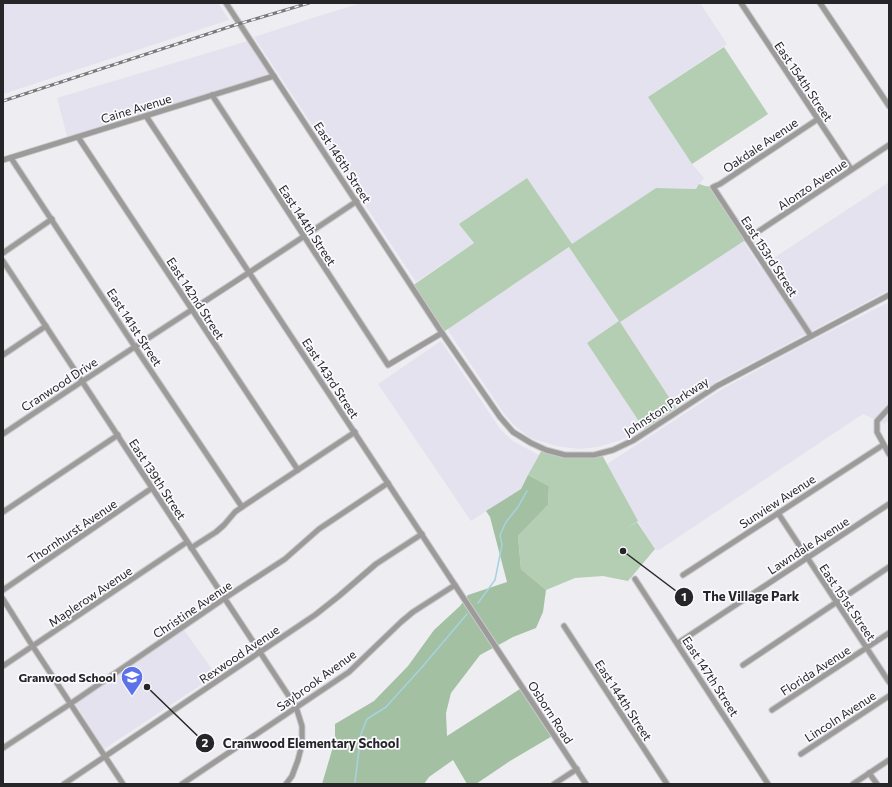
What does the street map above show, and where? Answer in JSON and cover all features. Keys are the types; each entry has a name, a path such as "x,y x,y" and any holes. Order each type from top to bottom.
{"street":[{"name":"East 146th Street","path":"226,3 442,333"},
{"name":"East 154th Street","path":"741,3 851,169"},
{"path":"820,3 889,106"},
{"name":"Caine Avenue","path":"3,160 274,76"},
{"name":"East 144th Street","path":"212,95 388,365 442,333"},
{"name":"East 143rd Street","path":"146,116 499,652"},
{"name":"Oakdale Avenue","path":"713,187 720,184 818,119"},
{"name":"East 142nd Street","path":"78,137 298,470"},
{"name":"Alonzo Avenue","path":"747,239 889,145"},
{"name":"East 141st Street","path":"11,158 242,507"},
{"name":"East 153rd Street","path":"713,187 811,336"},
{"name":"Cranwood Drive","path":"3,434 82,380 135,347 357,201"},
{"path":"3,253 52,219"},
{"name":"East 139th Street","path":"3,261 296,707 302,726 302,744 296,766 292,776 286,784"},
{"name":"Johnston Parkway","path":"442,333 500,417 513,432 546,450 565,455 594,455 613,450 634,440 717,386 889,295"},
{"path":"3,355 46,326"},
{"path":"889,408 877,421 876,432 889,454"},
{"path":"191,548 224,526 235,512 242,507 355,432"},
{"path":"3,512 118,435"},
{"name":"Sunview Avenue","path":"683,575 883,444"},
{"name":"Christine Avenue","path":"3,748 285,559 319,529 388,483"},
{"name":"Thornhurst Avenue","path":"3,590 152,488"},
{"name":"Lawndale Avenue","path":"678,643 889,504"},
{"name":"East 151st Street","path":"778,513 889,682"},
{"name":"Rexwood Avenue","path":"64,784 315,615 376,564 422,534"},
{"name":"Maplerow Avenue","path":"3,666 187,542"},
{"path":"743,665 889,567"},
{"name":"East 147th Street","path":"636,579 768,784"},
{"name":"Saybrook Avenue","path":"182,784 349,672 409,615 455,585"},
{"path":"3,599 123,784"},
{"name":"East 144th Street","path":"564,626 667,784"},
{"name":"Florida Avenue","path":"772,710 889,633"},
{"name":"Osborn Road","path":"499,652 586,784"},
{"name":"Lincoln Avenue","path":"802,754 889,696"},
{"path":"852,784 889,760"},
{"path":"554,784 577,769"},
{"path":"869,773 876,784"}],"shaded area":[{"path":"3,3 218,3 229,20 3,94"},
{"path":"361,3 700,3 727,44 648,97 692,164 704,178 696,189 656,188 572,245 527,178 460,224 474,243 416,282 254,37"},
{"path":"251,40 274,76 68,140 57,98"},
{"path":"889,182 889,290 719,380 676,408 619,322 587,343 644,429 618,441 598,447 579,449 556,446 530,438 514,425 505,415 447,329 570,247 743,241 760,267"},
{"path":"889,302 889,421 884,424 863,414 659,550 655,549 638,522 607,464 724,388 813,340"},
{"path":"441,341 501,430 513,441 539,455 521,489 471,521 378,384"},
{"path":"184,630 216,675 104,749 75,703"}],"green space":[{"path":"724,47 768,114 692,164 648,97"},
{"path":"527,178 572,244 656,188 696,189 699,184 713,187 747,239 620,322 676,408 644,429 587,343 619,321 569,247 442,333 412,286 474,243 459,224"},
{"path":"543,448 565,455 601,453 638,521 624,530 637,522 655,549 628,581 603,576 575,578 546,590 521,569 518,536 548,505 549,486 528,475"},
{"path":"528,475 549,486 548,505 518,536 521,569 546,590 543,612 536,628 513,637 480,655 451,693 446,713 447,736 523,687 554,735 510,761 476,784 467,784 453,760 429,777 424,784 322,784 335,740 335,724 374,701 408,666 434,630 460,606 468,595 507,582 490,517 486,511 521,489"}],"waterway":[{"path":"478,603 495,580 502,545 500,535 506,522 518,507 527,491"},
{"path":"354,784 361,734 367,719 386,707 467,614"}],"railway":[{"path":"3,101 235,25 309,3"}],"place":[{"name":"The Village Park","path":"623,551"},
{"name":"Cranwood Elementary School","path":"147,687"},
{"name":"Granwood School","path":"132,696"}]}
